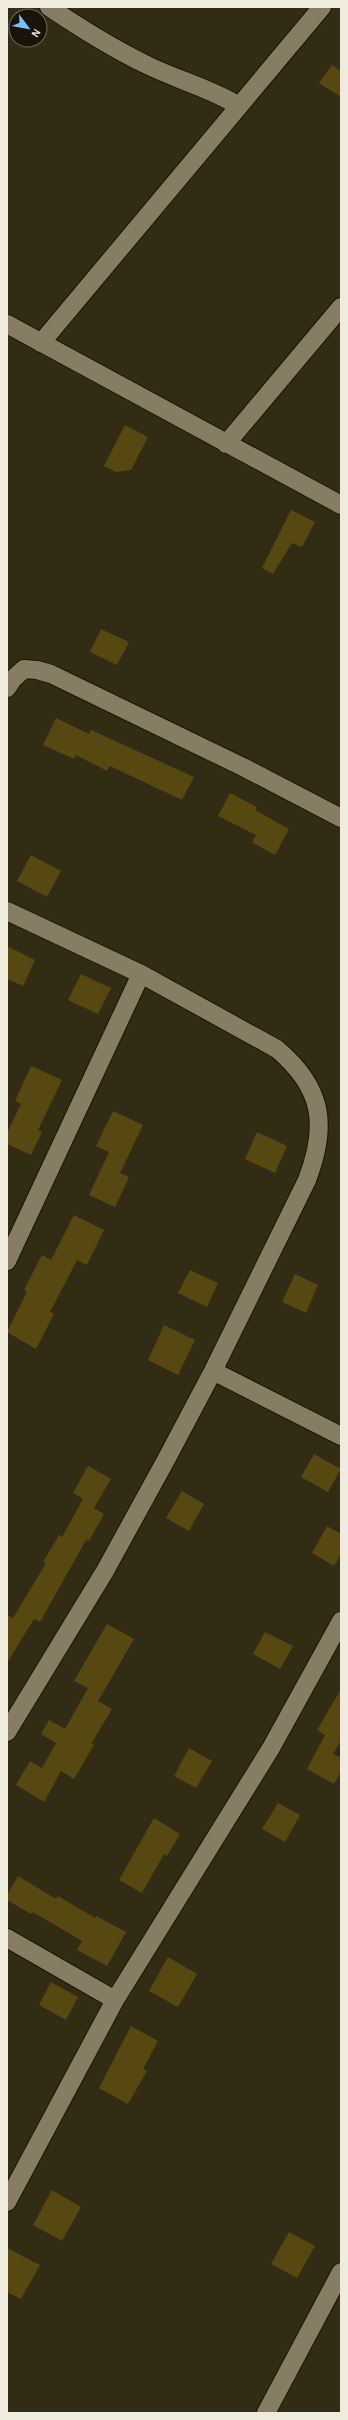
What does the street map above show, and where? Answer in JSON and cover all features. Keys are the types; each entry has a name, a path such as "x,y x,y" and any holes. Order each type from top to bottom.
{"street":[{"path":"49,7 111,47 148,66 219,94 239,106"},
{"path":"41,343 322,7"},
{"path":"226,444 341,307"},
{"path":"7,324 341,505"},
{"path":"7,688 13,679 24,669 37,670 51,674 243,767 341,818"},
{"path":"7,911 142,974 277,1049 295,1064 307,1081 315,1097 318,1112 318,1144 315,1159 307,1180 213,1371 105,1572 7,1732"},
{"path":"7,1261 142,974"},
{"path":"213,1371 341,1436"},
{"path":"7,2202 115,2000 271,1748 341,1621"},
{"path":"7,1938 115,2000"},
{"path":"266,2413 341,2272"}],"building":[{"path":"332,65 341,71 341,97 319,83"},
{"path":"125,425 148,437 131,470 116,472 104,466"},
{"path":"291,510 315,522 302,547 292,543 273,574 262,568"},
{"path":"101,629 129,642 117,665 90,652"},
{"path":"56,718 89,734 91,730 194,777 182,800 110,766 107,771 76,755 74,759 43,745"},
{"path":"230,793 257,807 255,810 289,829 275,855 252,842 256,835 218,816"},
{"path":"31,855 61,871 47,897 17,881"},
{"path":"7,946 35,960 23,986 7,979"},
{"path":"81,974 111,988 98,1014 68,1000"},
{"path":"31,1066 62,1080 38,1130 42,1132 31,1155 7,1144 7,1133 21,1104 15,1101"},
{"path":"113,1111 143,1125 120,1173 129,1177 115,1207 89,1195 109,1152 96,1146"},
{"path":"257,1132 287,1146 275,1173 245,1159"},
{"path":"74,1215 104,1230 87,1265 77,1260 50,1312 54,1314 36,1349 7,1332 27,1292 24,1290 42,1255 51,1260"},
{"path":"190,1270 218,1283 207,1307 178,1293"},
{"path":"295,1274 318,1285 306,1313 282,1302"},
{"path":"164,1325 195,1340 178,1375 148,1360"},
{"path":"314,1454 341,1469 328,1492 301,1477"},
{"path":"88,1466 111,1479 94,1508 104,1514 89,1541 86,1540 40,1622 34,1619 7,1663 7,1615 13,1618 46,1563 43,1562 59,1535 62,1537 83,1499 73,1493"},
{"path":"182,1491 204,1504 189,1531 166,1518"},
{"path":"327,1526 341,1534 341,1554 334,1566 312,1553"},
{"path":"107,1624 134,1639 98,1701 112,1709 91,1744 94,1745 74,1779 61,1771 44,1802 16,1785 30,1761 42,1768 56,1743 41,1734 49,1720 65,1729 88,1688 74,1681"},
{"path":"265,1632 293,1646 280,1669 253,1654"},
{"path":"341,1689 341,1740 333,1754 341,1758 341,1771 334,1784 307,1769 325,1735 317,1730"},
{"path":"189,1748 212,1761 196,1788 174,1776"},
{"path":"278,1803 300,1815 285,1842 262,1829"},
{"path":"154,1818 180,1834 167,1856 164,1854 142,1893 119,1880"},
{"path":"18,1876 56,1899 58,1896 95,1918 96,1916 126,1932 107,1966 77,1950 82,1941 33,1912 31,1914 7,1900 7,1895"},
{"path":"168,1957 197,1974 178,2007 149,1991"},
{"path":"51,1982 78,1997 66,2020 39,2005"},
{"path":"131,2026 158,2041 143,2069 147,2071 128,2104 99,2088"},
{"path":"52,2190 81,2207 62,2241 33,2225"},
{"path":"289,2232 315,2246 297,2278 271,2264"},
{"path":"7,2248 40,2265 21,2299 7,2292"}]}
